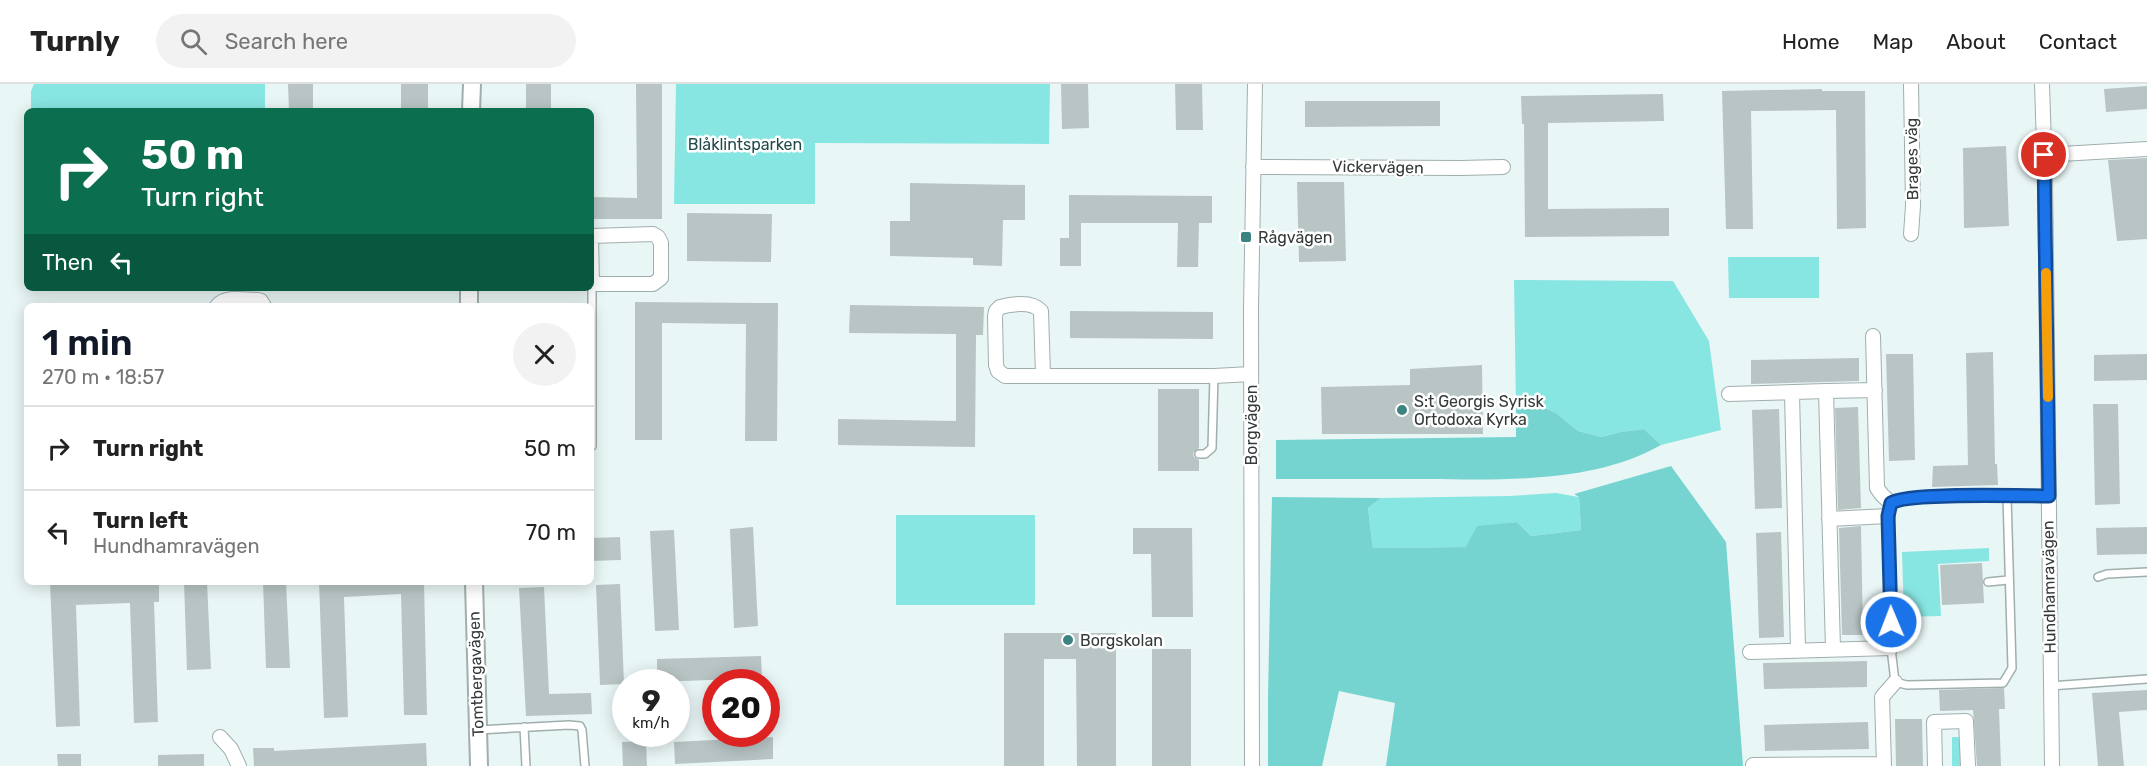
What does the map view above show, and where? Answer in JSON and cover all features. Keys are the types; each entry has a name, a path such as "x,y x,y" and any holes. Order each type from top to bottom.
{"street":[{"path":"471,108 472,84"},
{"name":"Borgvägen","path":"1252,766 1251,374 1255,84"},
{"name":"Brages väg","path":"1911,84 1913,206 1911,234"},
{"name":"Hundhamravägen","path":"2042,84 2052,766"},
{"path":"2044,155 2147,149"},
{"name":"Vickervägen","path":"1253,167 1503,167"},
{"path":"594,236 653,234 658,237 661,243 661,278 653,284 594,284"},
{"path":"220,303 228,299 258,300 262,303"},
{"path":"1043,375 1041,311 1029,305 999,307 995,317 996,365 998,371 1005,376 1251,374"},
{"path":"1829,519 1890,509 1877,489 1873,336"},
{"path":"1729,394 1875,390"},
{"path":"1826,391 1833,649"},
{"path":"1792,393 1798,650"},
{"name":"Tomtbergavägen","path":"474,585 479,766"},
{"path":"1750,652 1891,648"},
{"path":"1753,765 1884,765 1882,697 1895,682"},
{"path":"1935,766 1934,722 1966,721 1968,766"},
{"path":"220,736 231,749 239,766"}],"lane":[{"path":"1199,454 1205,454 1212,448 1214,376"},
{"path":"2007,496 2012,668 2003,683 1907,684 1895,682 1891,648 1890,509 1897,499 2007,496 2049,496"},
{"path":"2098,577 2106,574 2147,572"},
{"path":"1988,582 2008,580"},
{"path":"2050,686 2147,679"},
{"path":"478,730 569,724 580,726 585,766"},
{"path":"524,727 526,766"}],"green space":[{"path":"34,84 265,84 265,108 31,108 31,91"},
{"name":"Blåklintsparken","path":"676,84 1050,84 1049,144 815,143 815,204 674,204"},
{"path":"1728,257 1819,257 1819,298 1729,298"},
{"path":"1514,280 1673,281 1709,341 1721,430 1661,445 1644,429 1602,437 1578,431 1556,413 1536,404 1516,407"},
{"path":"1556,493 1579,497 1581,530 1531,536 1517,522 1477,527 1467,547 1373,548 1368,508 1381,498"},
{"path":"896,515 1035,515 1035,605 896,605"},
{"path":"1989,548 1989,561 1938,564 1941,616 1904,617 1902,552"},
{"path":"1952,737 1972,737 1972,766 1952,766"}],"shaded area":[{"path":"1536,404 1556,413 1578,431 1602,437 1644,429 1661,445 1607,466 1548,477 1276,479 1276,440 1516,437 1516,407"},
{"path":"1671,466 1726,542 1743,766 1386,766 1395,703 1339,691 1322,766 1268,766 1272,497 1381,498 1368,508 1373,548 1466,547 1477,526 1517,522 1531,536 1581,530 1579,497 1574,494"}],"building":[{"path":"288,84 313,84 313,108 289,108"},
{"path":"401,84 428,84 428,108 401,108"},
{"path":"526,84 551,84 551,108 526,108"},
{"path":"636,84 662,84 662,219 594,219 594,197 637,198"},
{"path":"1061,84 1088,84 1089,128 1062,129"},
{"path":"1175,84 1202,84 1203,130 1176,130"},
{"path":"2147,86 2147,109 2106,112 2104,89"},
{"path":"1822,89 1822,91 1865,91 1866,228 1837,229 1836,110 1751,111 1753,229 1726,229 1722,91"},
{"path":"1663,94 1664,121 1548,123 1548,209 1669,208 1669,236 1525,237 1524,124 1522,124 1521,96"},
{"path":"1305,101 1440,101 1440,126 1305,127"},
{"path":"2006,146 2009,226 1964,228 1963,148"},
{"path":"2147,158 2147,239 2117,241 2108,160"},
{"path":"1297,182 1344,182 1346,261 1299,262"},
{"path":"910,183 1025,185 1025,220 1003,220 1002,266 973,265 973,258 890,256 890,221 910,221"},
{"path":"1069,195 1212,196 1212,223 1199,223 1198,267 1177,267 1178,223 1081,223 1081,266 1060,266 1060,238 1069,238"},
{"path":"687,213 772,214 771,262 687,261"},
{"path":"635,302 778,303 777,441 745,441 746,324 662,323 662,440 635,440"},
{"path":"850,305 984,307 983,335 976,335 975,447 838,445 838,419 956,421 956,334 849,333"},
{"path":"1070,311 1213,312 1213,339 1070,338"},
{"path":"1993,352 1995,464 1997,464 1998,485 1932,487 1933,466 1968,465 1966,353"},
{"path":"1886,354 1913,354 1915,460 1889,461"},
{"path":"2147,354 2147,380 2094,381 2094,355"},
{"path":"1859,358 1859,381 1751,384 1751,360"},
{"name":"S:t Georgis Syrisk Ortodoxa Kyrka","path":"1482,365 1483,434 1322,434 1321,387 1410,385 1410,369"},
{"path":"1158,389 1199,389 1199,448 1193,453 1194,457 1199,460 1199,471 1158,471"},
{"path":"2093,404 2118,404 2120,504 2095,505"},
{"path":"1858,407 1861,508 1838,510 1835,408"},
{"path":"1779,409 1782,508 1755,509 1752,410"},
{"path":"1861,526 1863,635 1842,635 1839,528"},
{"path":"753,527 758,626 734,628 730,529"},
{"path":"2147,527 2147,554 2097,555 2096,528"},
{"path":"1133,528 1192,528 1193,617 1152,617 1151,554 1133,554"},
{"path":"674,530 679,630 655,631 650,531"},
{"path":"1781,532 1784,637 1759,638 1756,533"},
{"path":"620,537 621,560 594,561 594,538"},
{"path":"1982,563 1984,603 1942,605 1940,565"},
{"path":"620,584 623,669 612,669 612,684 600,685 596,585"},
{"path":"50,585 159,585 159,602 154,602 158,722 134,723 130,603 76,605 80,726 56,727"},
{"path":"184,585 207,585 211,669 187,670"},
{"path":"263,585 286,585 290,668 266,668"},
{"path":"319,585 424,585 427,715 404,715 401,594 344,597 348,717 324,718"},
{"path":"544,587 549,694 591,693 592,714 526,716 519,588"},
{"path":"1004,633 1116,633 1116,766 1077,766 1076,659 1044,659 1044,766 1004,766"},
{"path":"1152,649 1191,649 1191,766 1152,766"},
{"path":"761,656 762,669 702,669 702,680 690,681 690,669 657,669 657,659"},
{"path":"1867,661 1867,687 1764,689 1763,663"},
{"path":"2004,688 2005,709 1999,709 2001,766 1977,766 1973,710 1940,711 1939,690"},
{"path":"2147,690 2147,710 2119,712 2124,766 2098,766 2092,693"},
{"path":"1895,719 1922,719 1923,766 1896,766"},
{"path":"1868,722 1869,749 1765,751 1764,725"},
{"path":"690,741 702,741 702,747 773,747 773,759 675,764 674,747 690,747"},
{"path":"426,743 427,766 254,766 253,748 274,748 274,751"},
{"path":"622,747 646,747 647,766 623,766"},
{"path":"57,754 81,754 81,766 58,766"},
{"path":"204,754 204,766 158,766 158,755"}],"slow traffic":[{"path":"2046,273 2048,397"}],"place":[{"name":"Rågvägen","path":"1246,237"},
{"name":"S:t Georgis Syrisk Ortodoxa Kyrka","path":"1402,410"},
{"name":"Borgskolan","path":"1068,640"}],"route":[{"path":"1891,622 1888,516 1891,503 1897,499 1928,497 2049,496 2044,155"}]}
